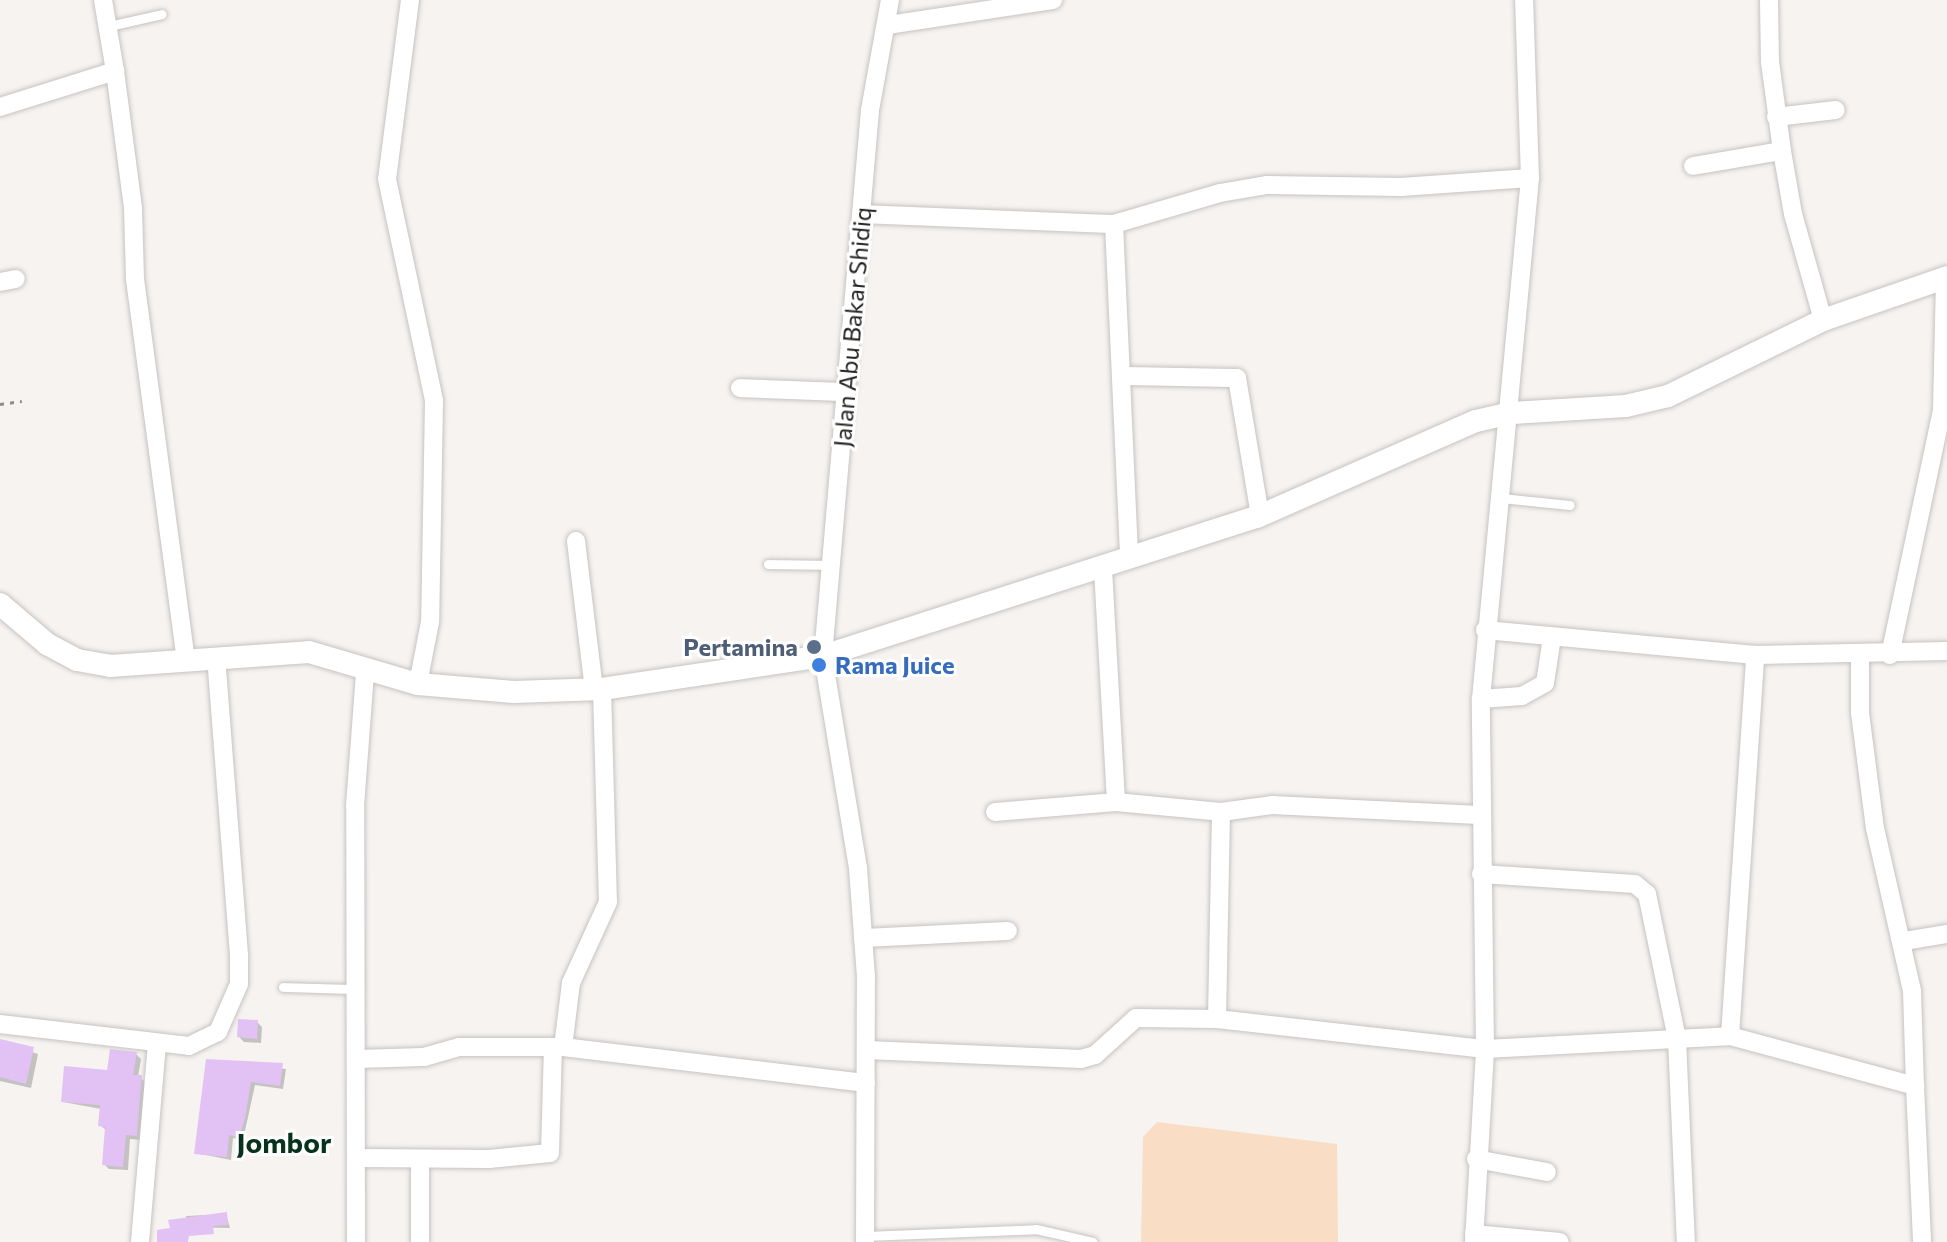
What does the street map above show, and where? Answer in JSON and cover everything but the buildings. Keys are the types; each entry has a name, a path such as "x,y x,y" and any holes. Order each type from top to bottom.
{"street":[{"path":"103,0 132,194 135,279 186,661"},
{"path":"410,0 387,179 434,401 430,622 418,684"},
{"name":"Jalan Abu Bakar Shidiq","path":"865,1239 867,1050 863,938 845,781 823,656 870,110 888,25 890,0"},
{"path":"888,25 1053,0"},
{"path":"1524,0 1530,178 1512,413 1485,630 1481,699 1479,815 1485,1049 1476,1159 1474,1238 1560,1242"},
{"path":"1769,0 1776,117 1823,320"},
{"path":"0,107 115,71"},
{"path":"1776,117 1836,110"},
{"path":"1693,166 1782,151"},
{"path":"863,214 1114,224 1220,193 1267,185 1388,187 1530,178"},
{"path":"1114,224 1129,559"},
{"path":"0,604 47,644 77,660 110,666 309,652 365,672 418,684 514,692 598,689 823,656 1103,569 1260,516 1397,452 1512,413 1643,404 1823,320 1946,277 1942,411 1890,655"},
{"path":"1121,376 1237,378 1260,516"},
{"path":"740,388 846,392"},
{"path":"359,1158 420,1159 550,1153 558,1047 571,983 608,902 598,689 576,541"},
{"path":"1103,569 1116,802"},
{"path":"1485,630 1755,655 1890,655 1947,651"},
{"path":"1481,699 1522,696 1545,683 1552,637"},
{"path":"1730,1036 1755,655"},
{"path":"1860,655 1860,713 1875,828 1905,941 1922,1242"},
{"path":"0,1024 157,1044 206,1042 218,1032 239,984 216,658"},
{"path":"356,1242 359,1158 355,806 365,672"},
{"path":"995,812 1116,802 1221,812 1272,805 1479,815"},
{"path":"1217,1019 1221,812"},
{"path":"1481,874 1641,886 1655,916 1677,1039 1686,1242"},
{"path":"863,938 1008,931"},
{"path":"1905,941 1947,934"},
{"path":"867,1050 1081,1059 1095,1055 1136,1018 1217,1019 1485,1049 1730,1036 1915,1086"},
{"path":"140,1242 157,1044"},
{"path":"357,1059 424,1057 459,1047 558,1047 866,1083"},
{"path":"420,1159 420,1242"},
{"path":"1476,1159 1547,1172"}],"lane":[{"path":"109,26 162,14"},
{"path":"1501,498 1570,505"},
{"path":"768,564 831,565"},
{"path":"283,987 356,989"},
{"path":"865,1239 1036,1229 1093,1242"}],"path":[{"path":"0,404 22,401"}],"shaded area":[{"path":"1157,1122 1337,1144 1338,1242 1141,1242 1143,1137"}],"place":[{"name":"Pertamina","path":"814,647"},
{"name":"Rama Juice","path":"819,665"}],"district":[{"name":"Jombor","path":"284,1142"}]}
